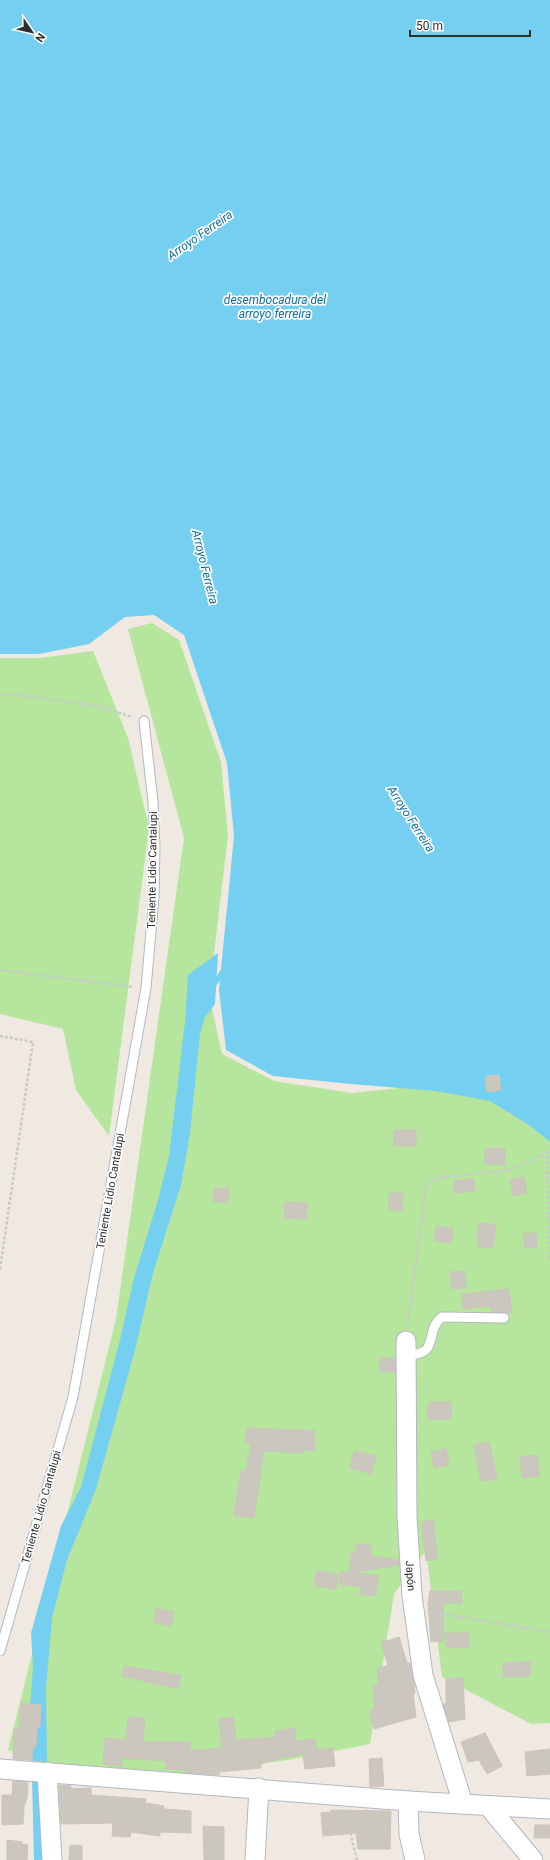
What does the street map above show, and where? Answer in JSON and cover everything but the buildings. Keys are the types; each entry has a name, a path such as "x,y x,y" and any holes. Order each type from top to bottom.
{"street":[{"name":"Japón","path":"406,1348 407,1517 414,1609 423,1674 463,1804"},
{"path":"0,1769 259,1788 408,1801 550,1809"},
{"path":"47,1772 52,1860"},
{"path":"255,1860 259,1788"},
{"path":"408,1801 409,1834 415,1860"},
{"path":"488,1806 533,1860"}],"lane":[{"name":"Teniente Lidio Cantalupi","path":"0,1651 72,1397 146,988 154,897 154,846 153,802 144,721"},
{"path":"406,1348 419,1355 428,1348 436,1322 442,1317 504,1318"}],"path":[{"path":"0,694 12,694 98,706 144,721"},
{"path":"0,970 146,988"},
{"path":"0,1036 33,1042 0,1269"},
{"path":"406,1348 426,1186 436,1178 510,1170 549,1151 550,1261"},
{"path":"414,1609 550,1632"},
{"path":"347,1796 351,1836 357,1860"}],"green space":[{"path":"152,623 179,640 221,762 228,836 209,995 222,1054 274,1081 352,1093 436,1084 488,1090 550,1142 550,1723 531,1724 442,1677 426,1550 394,1594 370,1744 288,1760 108,1787 8,1750 116,1319 184,838 128,629"},
{"path":"93,651 128,738 149,828 109,1136 76,1090 63,1029 0,1014 0,658 41,658"}],"water":[{"name":"desembocadura del arroyo ferreira","path":"0,0 550,0 550,1142 529,1125 490,1101 436,1091 273,1076 226,1050 219,990 234,836 227,763 184,635 154,615 125,617 89,644 39,654 0,654"},
{"path":"218,953 215,1004 205,1017 200,1034 190,1133 181,1185 153,1273 135,1350 96,1489 67,1560 52,1618 46,1688 47,1762 26,1760 33,1666 31,1633 61,1526 81,1487 120,1340 134,1278 158,1200 169,1156 185,1022 188,975"},
{"path":"32,1776 43,1778 48,1860 34,1860"}],"waterway":[{"path":"213,986 224,970"}],"water label":[{"name":"Arroyo Ferreira","path":"200,235"},
{"name":"Arroyo Ferreira","path":"205,567"},
{"name":"Arroyo Ferreira","path":"411,819"}]}
